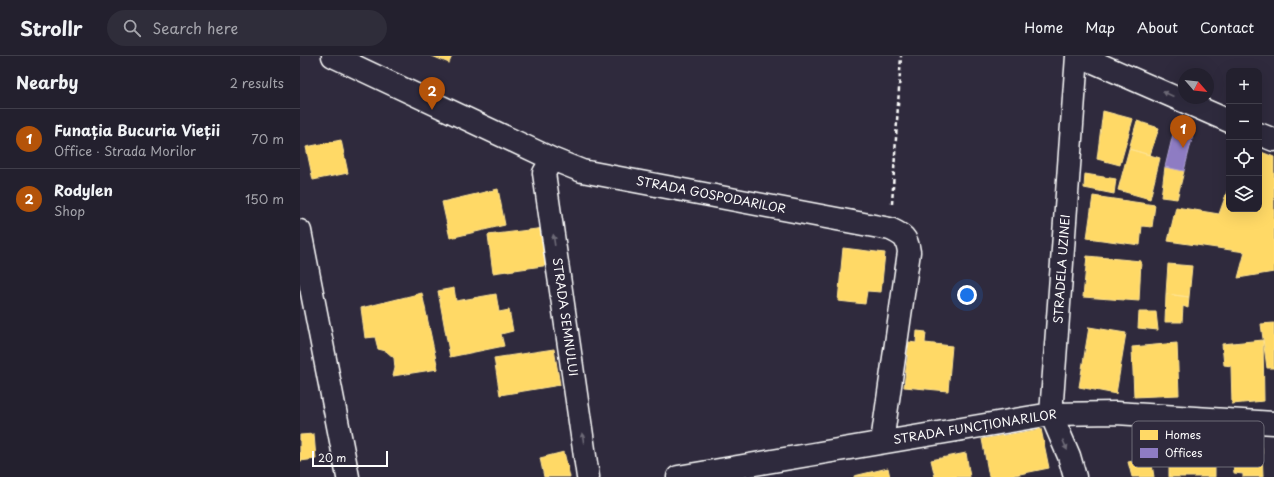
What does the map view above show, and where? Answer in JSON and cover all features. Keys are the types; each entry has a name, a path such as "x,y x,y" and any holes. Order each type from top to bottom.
{"street":[{"name":"STRADA GOSPODARILOR","path":"333,56 552,159 582,171 890,229 901,234 908,242 909,252 882,442"},
{"name":"STRADELA UZINEI","path":"1075,477 1069,456 1051,414 1077,56"},
{"path":"1080,56 1226,120"},
{"path":"1262,135 1274,140"},
{"name":"STRADA SEMNULUI","path":"552,159 544,173 588,477"},
{"path":"300,231 348,477"},
{"name":"STRADA FUNCȚIONARILOR","path":"678,477 1051,414 1116,413 1242,421"},
{"name":"STRADA FUNCȚIONARILOR","path":"1264,422 1274,423"}],"path":[{"path":"890,229 901,56"}],"building: Homes":[{"path":"432,56 452,56 449,63"},
{"path":"1103,111 1133,119 1120,165 1097,159"},
{"path":"1137,121 1159,128 1150,155 1129,149"},
{"path":"341,140 348,173 313,180 306,147"},
{"path":"1129,149 1160,158 1150,199 1118,190"},
{"path":"1262,152 1274,157 1274,272 1238,278 1245,252 1168,241 1176,207 1219,214 1226,194 1226,212 1262,212"},
{"path":"1165,167 1184,171 1177,199 1161,197"},
{"path":"1085,174 1116,179 1114,194 1084,188"},
{"path":"498,189 505,225 450,238 442,202"},
{"path":"1093,196 1155,205 1152,227 1142,226 1140,245 1087,238"},
{"path":"545,228 550,265 493,273 488,235"},
{"path":"843,248 885,253 881,292 867,291 865,304 838,301"},
{"path":"1087,256 1141,261 1139,301 1083,297"},
{"path":"1168,264 1192,266 1189,297 1166,294"},
{"path":"454,288 456,301 496,294 499,312 509,310 513,331 501,334 504,346 450,357 438,291"},
{"path":"422,293 438,369 393,376 395,368 394,358 386,351 378,349 375,337 365,338 361,308"},
{"path":"1166,294 1189,297 1188,308 1183,306 1182,322 1165,322"},
{"path":"1139,312 1156,312 1158,330 1138,328"},
{"path":"1274,323 1274,368 1267,368 1261,324"},
{"path":"1089,327 1126,333 1116,394 1079,387"},
{"path":"917,331 926,332 925,343 952,346 948,391 904,387 909,342 916,343"},
{"path":"1263,340 1264,401 1232,404 1231,366 1224,365 1222,344"},
{"path":"1177,343 1179,395 1134,397 1132,347"},
{"path":"554,349 560,385 500,395 494,358"},
{"path":"1041,429 1049,468 1005,477 989,477 982,439"},
{"path":"314,434 316,459 300,461 300,435"},
{"path":"564,452 570,477 544,477 540,458"},
{"path":"966,453 970,477 935,477 931,460"},
{"path":"1132,461 1132,467 1152,467 1154,477 1132,477 1128,462"},
{"path":"1169,467 1215,467 1215,477 1169,477"},
{"path":"1234,467 1263,467 1263,477 1243,477 1243,474 1234,473"},
{"path":"888,468 890,477 854,477 854,476"}],"building: Offices":[{"path":"1174,130 1193,135 1184,171 1165,167"}],"place":[{"name":"Rodylen","path":"432,110"},
{"name":"Funația Bucuria Vieții","path":"1183,148"}]}
